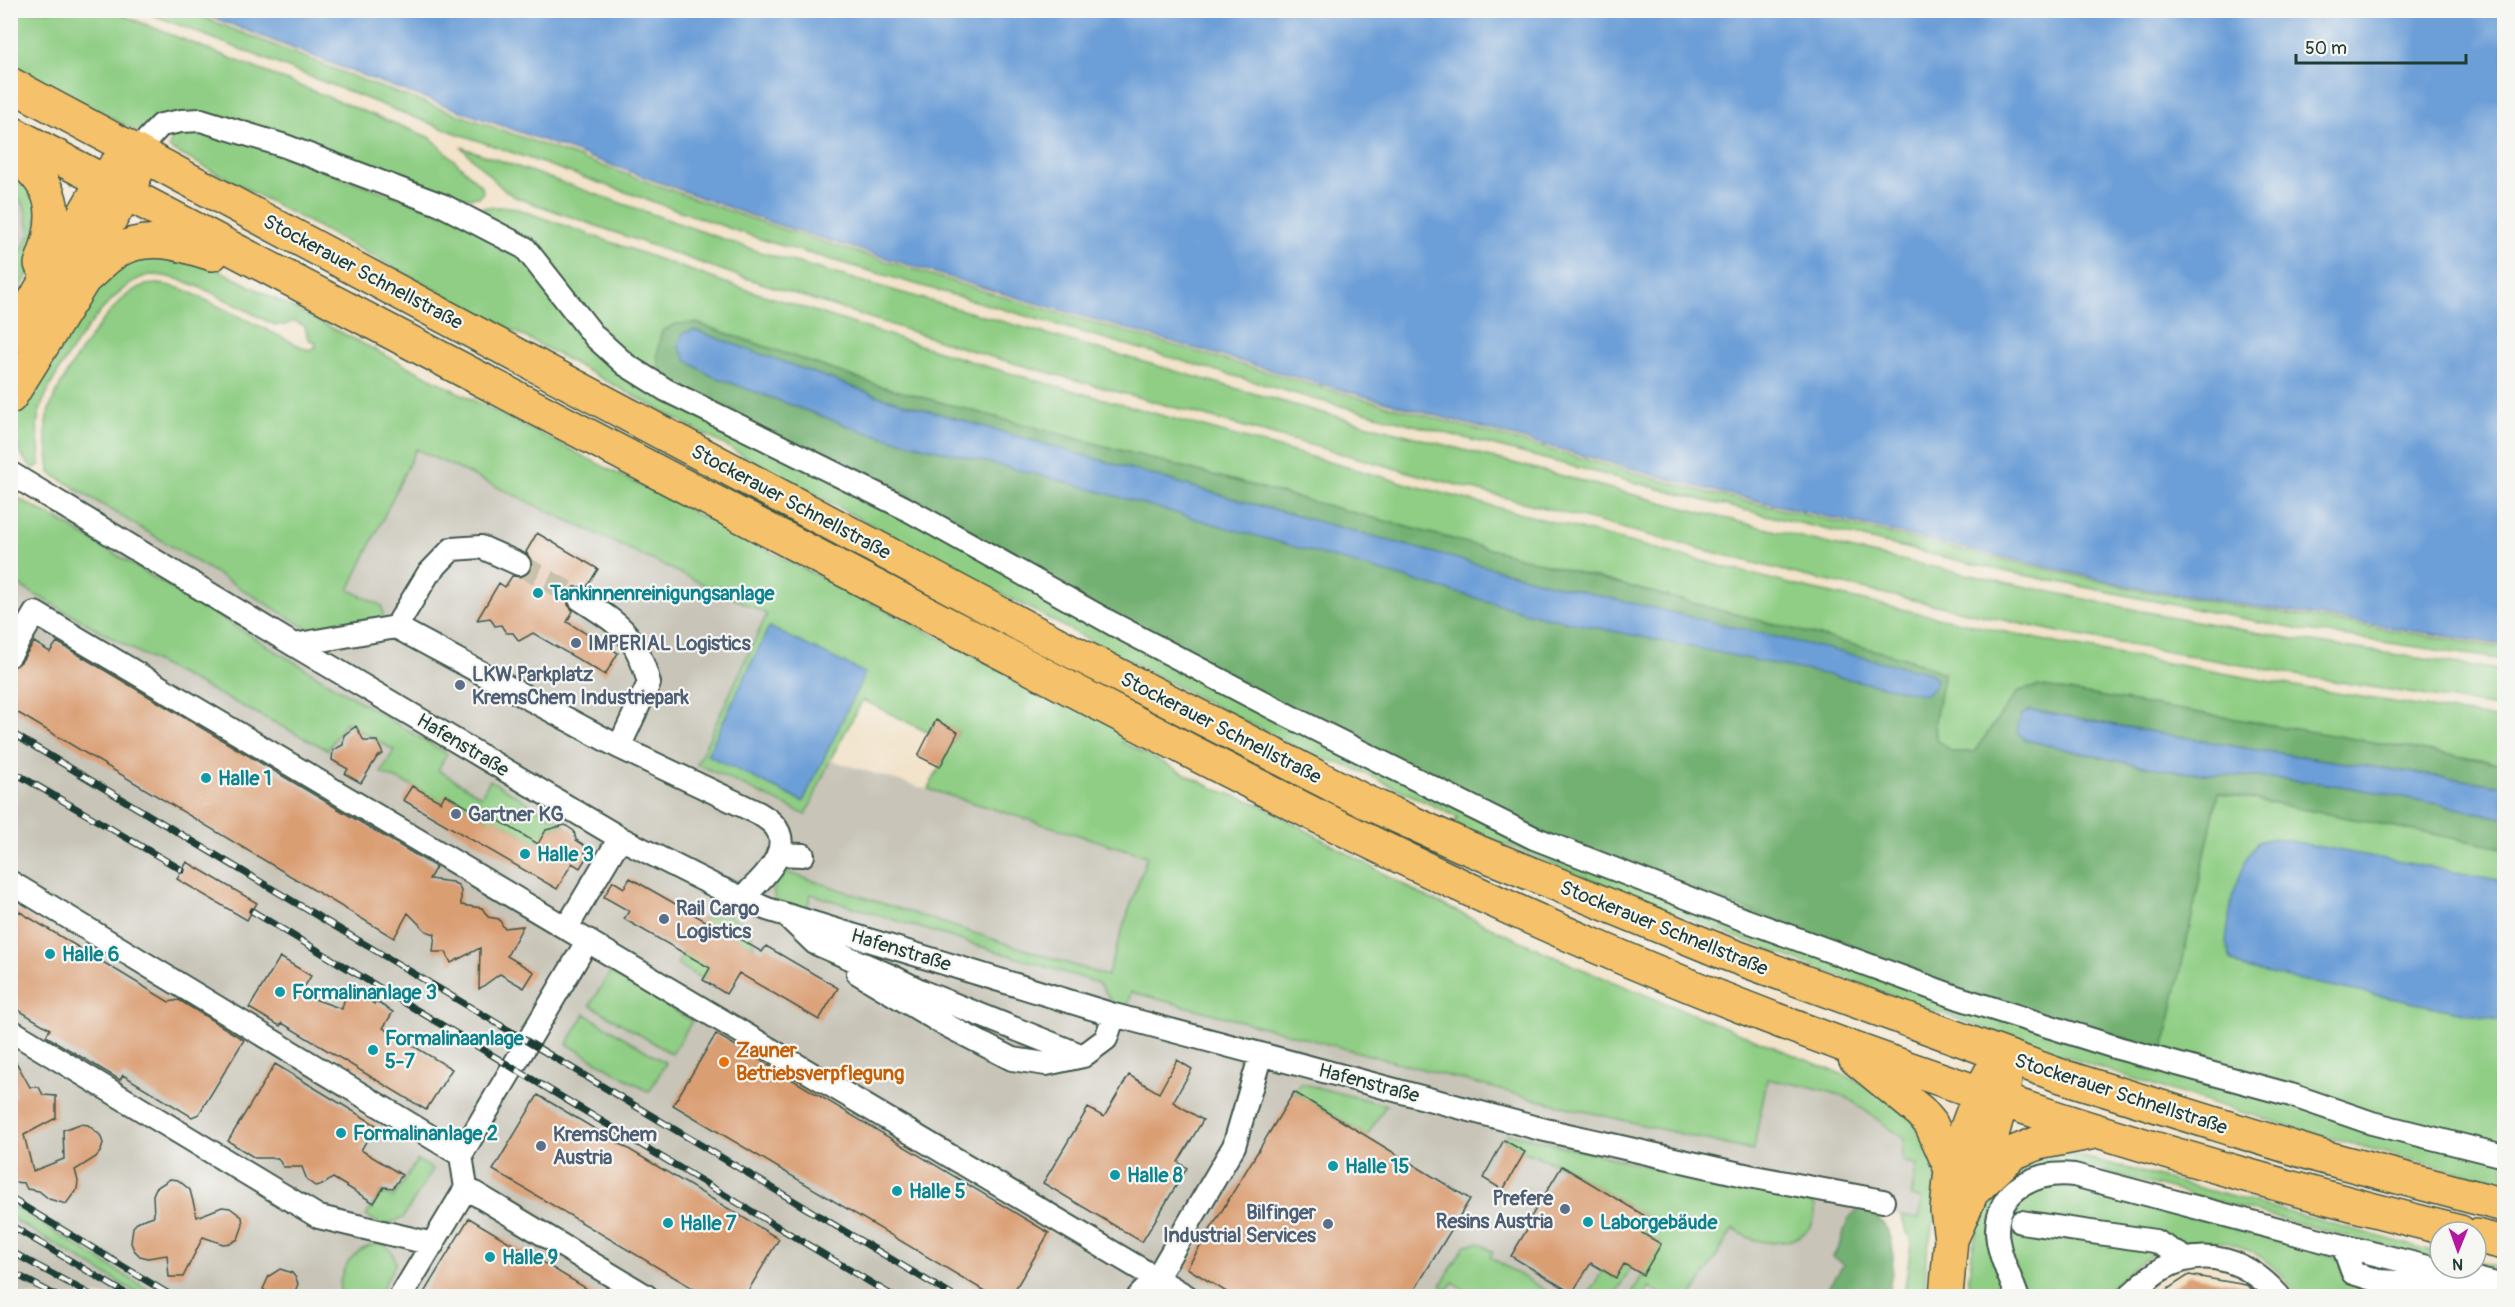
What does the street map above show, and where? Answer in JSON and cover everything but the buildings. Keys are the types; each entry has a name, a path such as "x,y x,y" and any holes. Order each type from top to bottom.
{"highway":[{"name":"Stockerauer Schnellstraße","path":"10,84 1028,628 1366,802 1482,854 1715,949 2005,1057 2154,1106 2319,1156 2505,1205"},
{"name":"Stockerauer Schnellstraße","path":"10,132 1301,808 1445,878 1602,949 1830,1039 1991,1097 2256,1178 2428,1224"},
{"path":"82,282 85,264 115,187 118,164 137,150"},
{"path":"10,152 30,165 40,177 52,208 53,223 51,240 38,270 10,321"},
{"path":"10,337 18,329 115,187"},
{"path":"10,397 82,282 116,251 134,244 157,241 177,242 303,285"},
{"path":"1830,1039 1922,1112 1962,1180"},
{"path":"1946,1296 1951,1239 1962,1180 1991,1097 1990,1074 2005,1057"},
{"path":"1962,1180 2013,1153 2038,1143 2097,1131"},
{"path":"2488,1239 2505,1243"}],"street":[{"path":"137,150 161,125 181,120 201,120 285,146 444,206 525,248 595,337 626,365 666,390 903,507 1123,629 1291,717 1534,838 1734,916 1959,998 2118,1048 2291,1095 2372,1123 2505,1156"},
{"name":"Hafenstraße","path":"10,473 620,838 742,898 787,915 1114,1015 1540,1129 1749,1176 1883,1202"},
{"path":"396,627 428,574 452,549 482,547 519,564"},
{"path":"580,599 619,624 640,653 649,683 619,747"},
{"path":"10,655 35,613 1186,1296"},
{"path":"294,645 396,627 619,747 758,813 774,825 780,838 778,854 764,877 742,898"},
{"path":"567,927 620,838"},
{"path":"778,854 803,855"},
{"path":"10,882 461,1155"},
{"path":"787,915 815,943 923,992 1083,1056 1106,1039 1114,1015"},
{"path":"401,1296 466,1188 461,1155 588,940"},
{"path":"10,1030 319,1217 433,1244"},
{"path":"1139,1296 1156,1279 1234,1146 1261,1054"},
{"path":"2017,1296 1998,1243 1999,1219 2007,1202 2023,1184 2046,1174 2074,1175 2505,1286"},
{"path":"466,1188 646,1296"},
{"path":"2021,1222 2155,1240 2187,1259"},
{"path":"2343,1246 2354,1273 2379,1281 2426,1290 2477,1296"},
{"path":"2129,1296 2160,1269 2187,1259 2216,1257 2245,1267 2279,1296"}],"shaded area":[{"path":"11,190 24,205 30,234 11,272"},
{"path":"416,449 768,614 697,764 806,815 830,760 1147,856 1103,988 1127,1006 1131,992 1546,1102 1752,1150 1767,1078 1816,1088 1846,1097 1904,1140 1901,1155 1905,1162 1917,1164 1911,1196 1922,1198 1919,1219 1863,1209 1853,1213 1845,1222 1841,1241 1833,1257 1844,1264 1824,1296 11,1296 10,494 55,518 74,487 308,629 379,618 383,615 382,606 349,591"}],"green space":[{"path":"10,11 112,11 431,138 482,187 483,192 479,197 450,199 288,140 156,120 136,131 11,64"},
{"path":"143,11 187,11 375,85 772,226 993,294 1316,386 1709,493 2143,591 2504,648 2504,660 2301,630 2003,571 1706,501 1314,399 766,241 439,127"},
{"path":"202,127 442,213 489,207 512,207 723,282 985,366 1415,486 1801,587 2060,644 2306,688 2504,720 2504,764 2175,710 2018,691 1974,752 1952,752 1936,739 1935,719 1944,673 1908,659 880,386 696,323 2164,1049 2218,793 2504,848 2504,1183 2370,1149 2236,1111 2104,1069 1842,977 1584,877 1455,824 1457,817 1360,771 1308,753 1197,697 169,148 172,136 178,129"},
{"path":"461,147 763,253 1312,410 1703,513 1858,551 2141,611 2299,640 2504,671 2504,708 2308,677 2063,633 1804,576 1419,475 988,356 727,272 515,197 504,190"},
{"path":"11,162 39,195 32,266 11,309 11,272 30,234 24,205 11,190"},
{"path":"137,254 197,259 1126,733 1122,742 1215,789 1259,804 1424,896 1577,967 1873,1087 1912,1116 1937,1173 1934,1219 1926,1257 1925,1296 1904,1296 1911,1243 1901,1216 1919,1219 1922,1199 1911,1196 1917,1164 1905,1162 1902,1158 1904,1139 1846,1097 1816,1088 1767,1079 1753,1151 1546,1102 1131,992 1127,1006 1114,1004 1100,985 1095,982 811,894 806,911 775,900 774,883 781,874 786,872 1107,976 1147,856 928,789 958,732 936,721 929,733 863,700 830,760 806,815 697,764 767,614 416,449 349,590 382,606 383,615 379,618 308,629 50,473 46,431 47,417 60,385 85,345 114,308 140,287 157,284 185,290 308,350 316,347 315,342 308,339 305,326 294,321 285,325 275,325 215,294 167,276 152,275 136,280 101,311 83,334 53,381 38,418 40,464 32,468 21,454 14,430 19,405 91,288"},
{"path":"696,323 880,386 1908,659 1944,673 1935,719 1936,739 1952,752 1974,752 2018,691 2039,686 2504,764 2504,786 2244,748 2031,710 2026,740 2163,769 2320,783 2399,796 2504,818 2504,848 2218,793 2164,1049 1963,991 1538,831 1295,710 669,384 659,365 658,346 662,331 676,324","holes":["694,330 878,396 1249,503 1547,583 1066,482 865,432 712,376"]},
{"path":"10,494 55,518 447,754 438,770 481,796 490,780 565,825 546,830 538,844 494,818 491,821 446,795 441,802 381,773 394,750 345,722 328,750 152,660 11,581"},
{"path":"725,914 750,927 754,948 731,934 703,980 677,964 702,919"},
{"path":"610,972 692,1021 672,1054 590,1005"},
{"path":"585,1014 666,1063 649,1092 567,1044"},
{"path":"1300,1083 1386,1105 1367,1136 1294,1092"},
{"path":"1508,1133 1659,1169 1806,1198 1815,1206 1814,1216 1805,1232 1798,1237 1779,1242 1756,1240 1733,1229 1692,1296 1665,1296 1649,1287 1643,1296 1630,1296 1661,1244 1642,1233 1650,1219 1562,1166 1525,1152 1504,1140"},
{"path":"2056,1153 2078,1156 2428,1250 2428,1258 2076,1164 2055,1164 2031,1172 2006,1189 2008,1296 1968,1296 1974,1241 1987,1202 2004,1175 2025,1164"},
{"path":"417,1160 433,1169 403,1218 383,1226 366,1216 382,1191 393,1198"},
{"path":"2072,1185 2376,1267 2383,1296 2299,1296 2276,1270 2254,1253 2238,1246 2204,1241 2187,1242 2154,1253 2102,1296 2026,1296 2007,1237 2007,1223 2011,1210 2020,1198 2039,1186"},
{"path":"11,1205 158,1296 142,1296 11,1218"},
{"path":"1863,1209 1876,1216 1890,1235 1893,1258 1888,1296 1824,1296 1844,1264 1833,1257 1848,1221 1853,1214"},
{"path":"1479,1243 1493,1252 1490,1257 1555,1296 1466,1296 1468,1292 1453,1282 1448,1290 1441,1285 1465,1245"},
{"path":"377,1244 386,1245 396,1263 378,1296 340,1296 341,1278 348,1263 360,1251"},
{"path":"1624,1264 1631,1268 1614,1296 1587,1296 1603,1270 1615,1278"},
{"path":"2488,1265 2504,1268 2504,1276 2488,1271"}],"water":[{"path":"196,11 2504,11 2504,645 2143,589 1710,490 1316,383 994,291 772,223 377,81"},
{"path":"694,330 878,396 1249,503 1547,583 1930,673 1936,679 1934,688 1926,695 1539,616 1066,482 865,432 712,376 687,361 678,346 683,333"},
{"path":"769,627 865,673 803,802 707,755"},
{"path":"2030,710 2244,748 2504,786 2504,818 2399,796 2320,783 2183,772 2085,754 2026,740 2017,732 2021,715"},
{"path":"2273,838 2504,881 2504,1021 2245,969 2231,960 2226,942 2232,897 2247,857 2258,842"}],"tunnel":[{"path":"519,564 580,599"}],"railway":[{"path":"10,732 953,1296"},
{"path":"10,770 182,870"},
{"path":"252,911 893,1296"},
{"path":"10,1198 172,1296"},
{"path":"10,1225 130,1296"},
{"path":"10,1251 93,1296"},
{"path":"10,1271 57,1296"}],"place":[{"name":"Tankinnenreinigungsanlage","path":"538,593"},
{"name":"IMPERIAL Logistics","path":"576,643"},
{"name":"LKW Parkplatz KremsChem Industriepark","path":"460,685"},
{"name":"Halle 1","path":"206,778"},
{"name":"Gartner KG","path":"456,814"},
{"name":"Halle 3","path":"525,854"},
{"name":"Rail Cargo Logistics","path":"664,919"},
{"name":"Halle 6","path":"50,954"},
{"name":"Formalinanlage 3","path":"280,992"},
{"name":"Formalinaanlage 5-7","path":"373,1050"},
{"name":"Zauner Betriebsverpflegung","path":"724,1062"},
{"name":"Formalinanlage 2","path":"341,1133"},
{"name":"KremsChem Austria","path":"541,1146"},
{"name":"Halle 15","path":"1333,1166"},
{"name":"Halle 8","path":"1115,1175"},
{"name":"Halle 5","path":"897,1191"},
{"name":"Prefere Resins Austria","path":"1565,1209"},
{"name":"Laborgebäude","path":"1588,1222"},
{"name":"Halle 7","path":"668,1223"},
{"name":"Bilfinger Industrial Services","path":"1328,1224"},
{"name":"Halle 9","path":"490,1257"}]}
